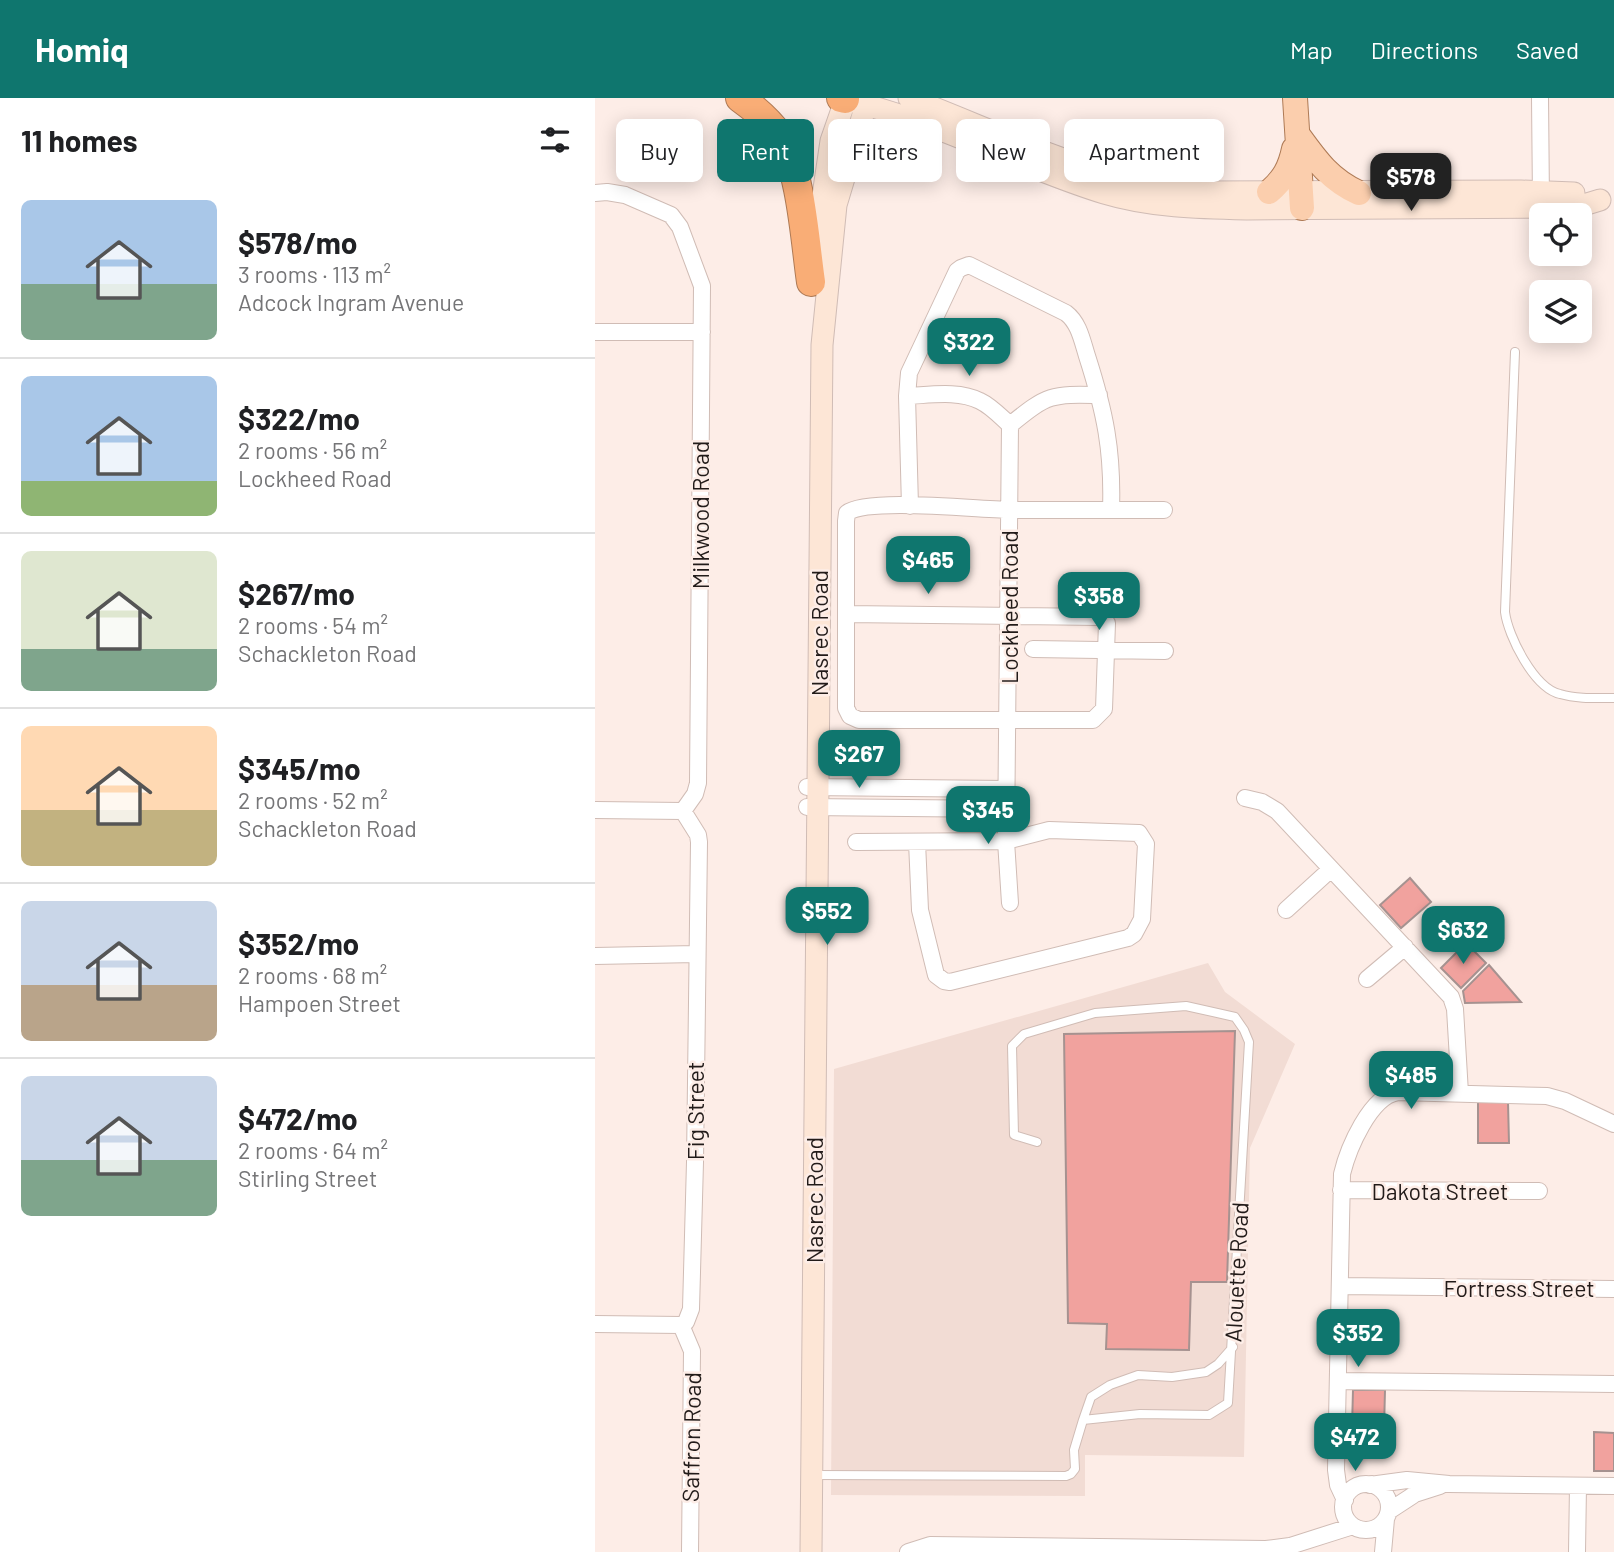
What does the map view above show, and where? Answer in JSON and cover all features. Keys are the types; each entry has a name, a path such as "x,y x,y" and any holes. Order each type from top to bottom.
{"highway":[{"path":"740,98 765,118 779,136 790,160 811,282"}],"main road":[{"path":"909,98 977,143 1050,175 1107,194 1142,201 1204,209 1359,193 1541,199 1577,207 1607,200"},
{"path":"927,98 945,122"},
{"path":"1295,98 1301,199"},
{"name":"Nasrec Road","path":"802,1552 807,1475 812,797 811,282 829,153 853,100"},
{"name":"Nasrec Road","path":"851,119 853,100"},
{"path":"853,100 997,134 1114,176 1158,186 1205,192 1269,192 1301,199 1541,199"},
{"path":"1269,192 1288,171 1297,135"},
{"path":"1297,135 1331,177 1359,193"},
{"name":"Nasrec Road","path":"812,797 822,345 828,265 842,182"},
{"name":"Nasrec Road","path":"807,1475 811,1552"}],"street":[{"path":"1540,98 1541,199"},
{"name":"Milkwood Road","path":"595,193 625,195 663,211 677,221 702,286 698,783 695,794 683,811"},
{"path":"910,506 907,396 909,373 957,271 969,265 1066,313 1077,325 1100,395 1109,437 1111,510"},
{"path":"595,332 702,332"},
{"path":"907,396 952,394 973,398 982,401 1010,425 1035,405 1051,397 1100,395"},
{"name":"Lockheed Road","path":"1010,425 1006,810 1010,903"},
{"path":"846,614 1102,617 1107,623 1104,709 1098,717 1088,722 859,720 850,716 846,708 846,614 847,513 861,508 910,506 1009,510 1164,510"},
{"path":"1033,649 1165,651"},
{"path":"812,797 911,788 1007,789"},
{"path":"911,788 911,809"},
{"path":"812,797 911,809 1006,810"},
{"path":"1245,798 1277,811 1447,992 1453,1002 1460,1093"},
{"path":"595,810 683,811"},
{"name":"Fig Street","path":"681,1325 689,1316 692,1299 699,842 698,835 683,811"},
{"path":"856,842 1016,841 1049,830 1135,832 1142,835 1146,844 1142,919 1135,934 1128,938 950,982 944,981 936,975 920,910 917,842"},
{"path":"1286,910 1331,869"},
{"path":"1367,979 1405,947"},
{"path":"595,956 696,954"},
{"path":"1376,1552 1358,1528 1346,1518 1338,1485 1341,1190 1346,1158 1359,1131 1384,1097 1398,1092 1547,1096 1565,1101 1614,1124"},
{"name":"Dakota Street","path":"1341,1190 1539,1191"},
{"name":"Fortress Street","path":"1340,1286 1614,1289"},
{"path":"595,1325 681,1325"},
{"name":"Saffron Road","path":"681,1325 692,1351 690,1552"},
{"path":"1339,1381 1614,1384"},
{"path":"1337,1451 1347,1468 1368,1485 1385,1494 1387,1515 1383,1552"},
{"path":"1314,1537 1344,1504 1350,1491 1368,1485 1407,1480 1449,1484 1614,1486"},
{"path":"908,1552 930,1545 992,1549 1183,1550 1266,1549 1290,1546 1314,1537 1358,1528 1376,1528 1387,1515 1422,1491 1449,1484"},
{"path":"1577,1552 1578,1486"}],"lane":[{"path":"1515,352 1506,624 1513,641 1549,690 1558,694 1614,698"},
{"name":"Alouette Road","path":"1037,1142 1014,1135 1012,1046 1024,1034 1095,1013 1186,1006 1235,1017 1244,1030 1248,1042 1228,1403 1209,1415 1140,1414 1083,1420"},
{"path":"807,1475 1066,1476 1075,1469 1074,1451 1091,1397 1110,1385 1137,1375 1172,1377 1206,1372 1219,1364 1233,1347"}],"shaded area":[{"path":"1208,963 1225,992 1295,1044 1250,1148 1244,1457 1085,1455 1085,1496 831,1495 834,1069"}],"building":[{"path":"1410,878 1431,902 1401,928 1380,905"},
{"path":"1466,943 1486,963 1461,988 1441,968"},
{"path":"1489,965 1521,1002 1465,1003 1463,991"},
{"path":"1235,1031 1227,1282 1191,1282 1189,1350 1106,1349 1107,1324 1068,1323 1064,1034"},
{"path":"1478,1102 1508,1102 1509,1143 1478,1143"},
{"path":"1353,1390 1385,1390 1384,1429 1352,1428"},
{"path":"1594,1432 1614,1433 1614,1471 1594,1471"}]}
